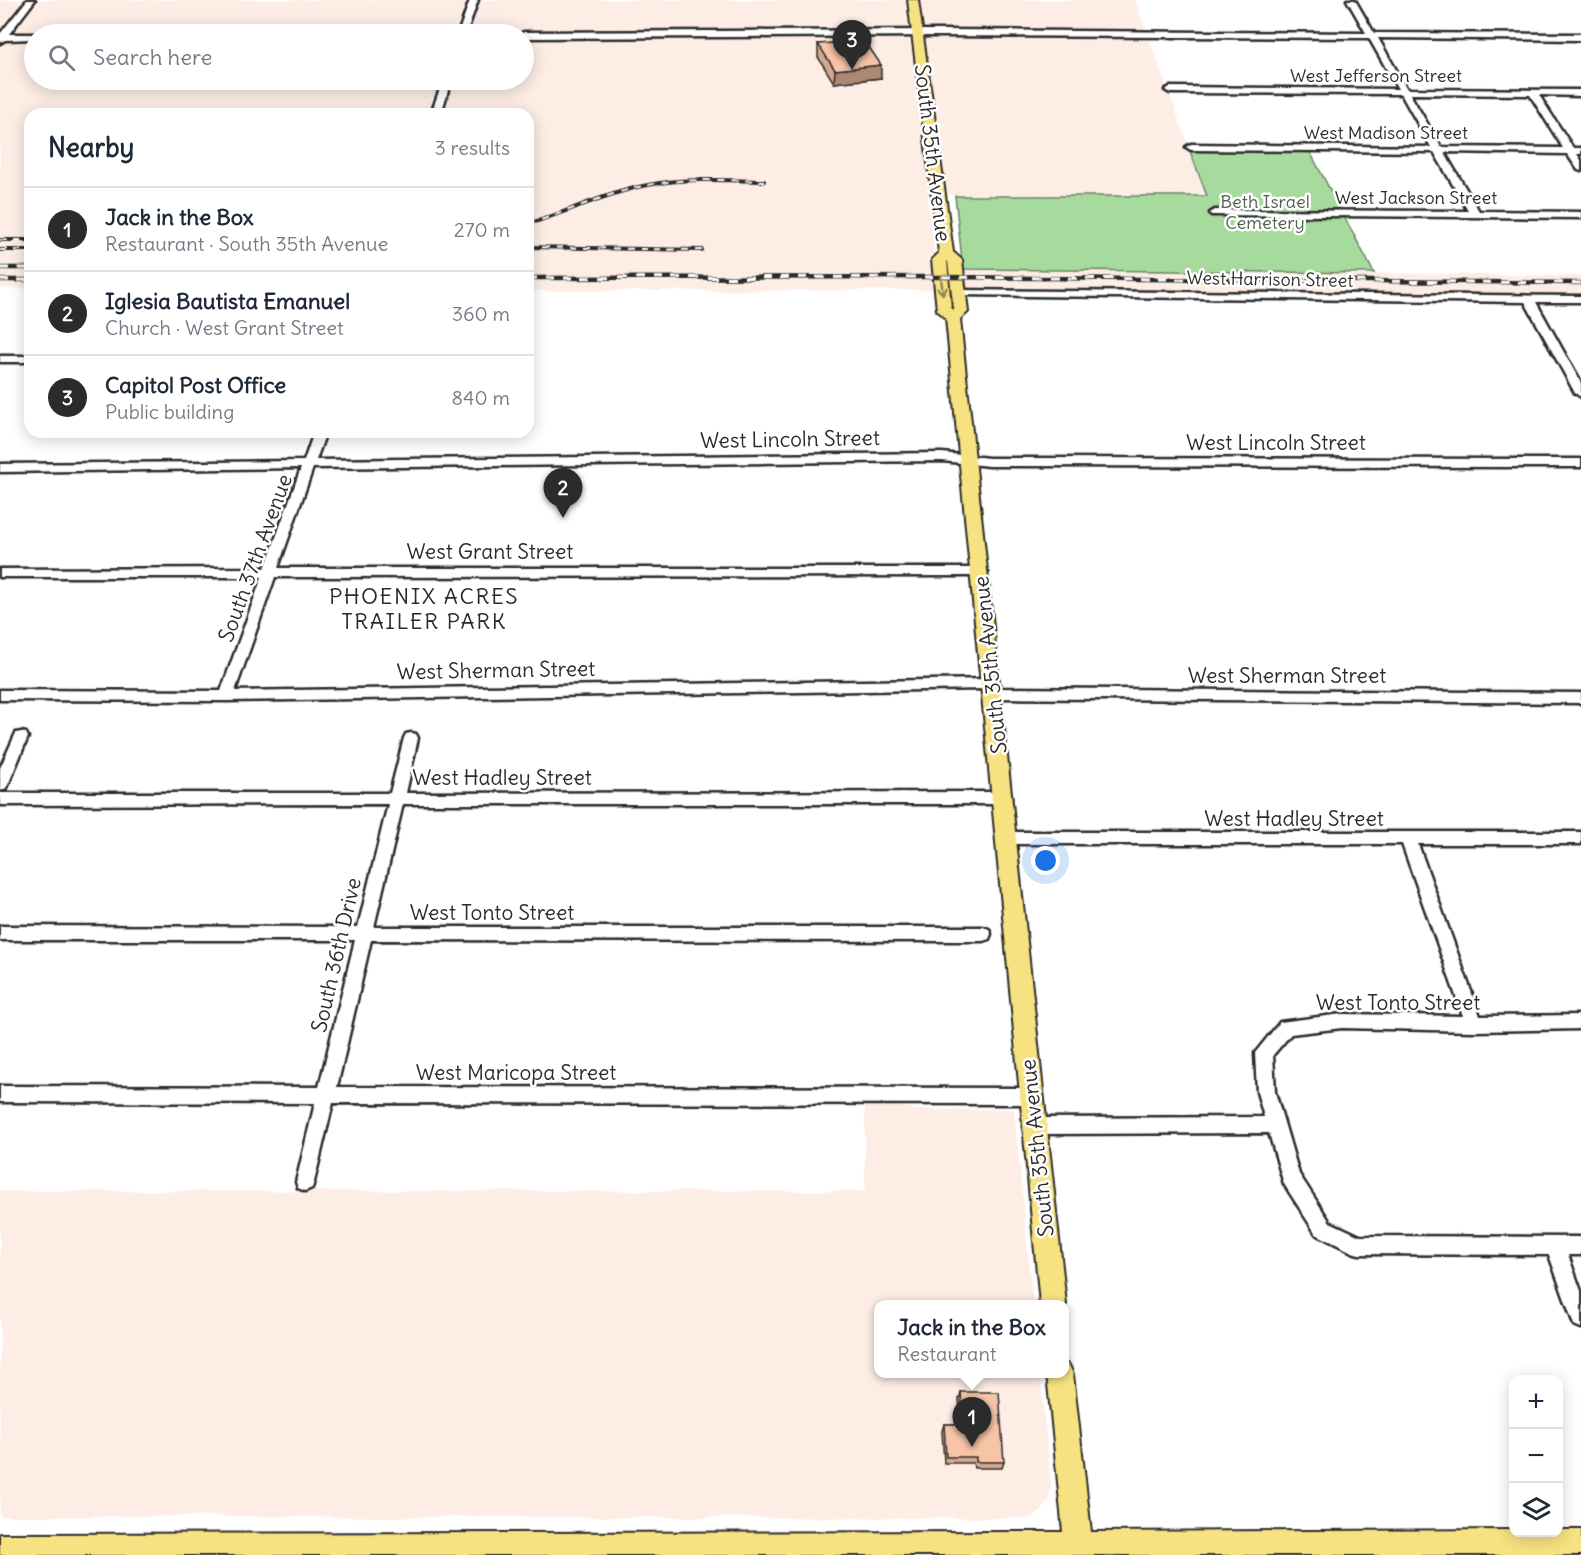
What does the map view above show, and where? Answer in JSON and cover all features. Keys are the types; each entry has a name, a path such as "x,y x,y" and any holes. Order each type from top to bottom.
{"main road":[{"name":"South 35th Avenue","path":"913,0 946,254 939,260 944,310 953,317 981,572 1052,1300"},
{"path":"946,254 955,260 959,293 961,312 953,317"},
{"path":"1060,1378 1078,1550"},
{"path":"0,1548 1078,1550 1581,1544"}],"street":[{"path":"1,38 32,0"},
{"path":"466,24 474,0"},
{"path":"1351,0 1475,214"},
{"path":"534,35 918,33 1581,37"},
{"path":"1,38 24,37"},
{"path":"438,108 444,90"},
{"name":"West Jefferson Street","path":"1170,90 1581,93"},
{"path":"1532,92 1576,151 1581,168"},
{"name":"West Madison Street","path":"1191,147 1576,151"},
{"name":"West Jackson Street","path":"1215,213 1581,215"},
{"name":"West Harrison Street","path":"959,293 1581,299"},
{"path":"1528,298 1581,393"},
{"path":"0,359 24,359"},
{"name":"South 37th Avenue","path":"226,696 318,438"},
{"name":"West Lincoln Street","path":"0,468 942,457 989,462 1581,463"},
{"name":"West Grant Street","path":"0,573 981,572"},
{"name":"West Sherman Street","path":"0,695 226,696 532,690 993,689 1581,698"},
{"path":"0,785 21,737"},
{"name":"South 36th Drive","path":"305,1182 411,738"},
{"name":"West Hadley Street","path":"0,799 1003,798"},
{"name":"West Hadley Street","path":"1006,838 1581,838"},
{"path":"1408,839 1474,1024"},
{"name":"West Tonto Street","path":"0,933 983,934"},
{"name":"West Tonto Street","path":"1276,1125 1266,1092 1264,1053 1286,1027 1342,1021 1474,1024 1581,1022"},
{"name":"West Maricopa Street","path":"0,1094 1032,1096"},
{"path":"1035,1126 1276,1125 1291,1178 1323,1228 1359,1245 1581,1246"},
{"path":"1555,1246 1581,1318"}],"shaded area":[{"path":"0,0 1135,0 1207,196 927,195 937,268 1581,276 1581,295 938,290 534,291 534,108 24,108 24,289 0,288"},
{"path":"865,1105 893,1105 919,1110 1014,1109 1033,1300 874,1300 874,1378 1040,1378 1051,1485 1049,1500 1041,1512 1030,1518 0,1516 0,1191 865,1191"}],"green space":[{"name":"Beth Israel Cemetery","path":"1190,151 1310,152 1374,273 963,269 955,196 1207,196"}],"building":[{"path":"865,41 881,65 835,70 818,44"},
{"path":"961,1392 999,1392 1004,1462 976,1462 976,1457 946,1457 944,1424 963,1424"}],"railway":[{"path":"534,222 617,193 648,185 691,180 764,181"},
{"path":"0,240 24,240"},
{"path":"534,247 702,250"},
{"path":"0,250 24,250"},
{"path":"0,268 24,268"},
{"path":"534,278 941,277 1581,283"},
{"path":"0,280 24,280"}],"place":[{"name":"Capitol Post Office","path":"852,70"},
{"name":"Iglesia Bautista Emanuel","path":"563,518"},
{"name":"Jack in the Box","path":"972,1447"}],"district":[{"name":"PHOENIX ACRES TRAILER PARK","path":"424,608"}]}
